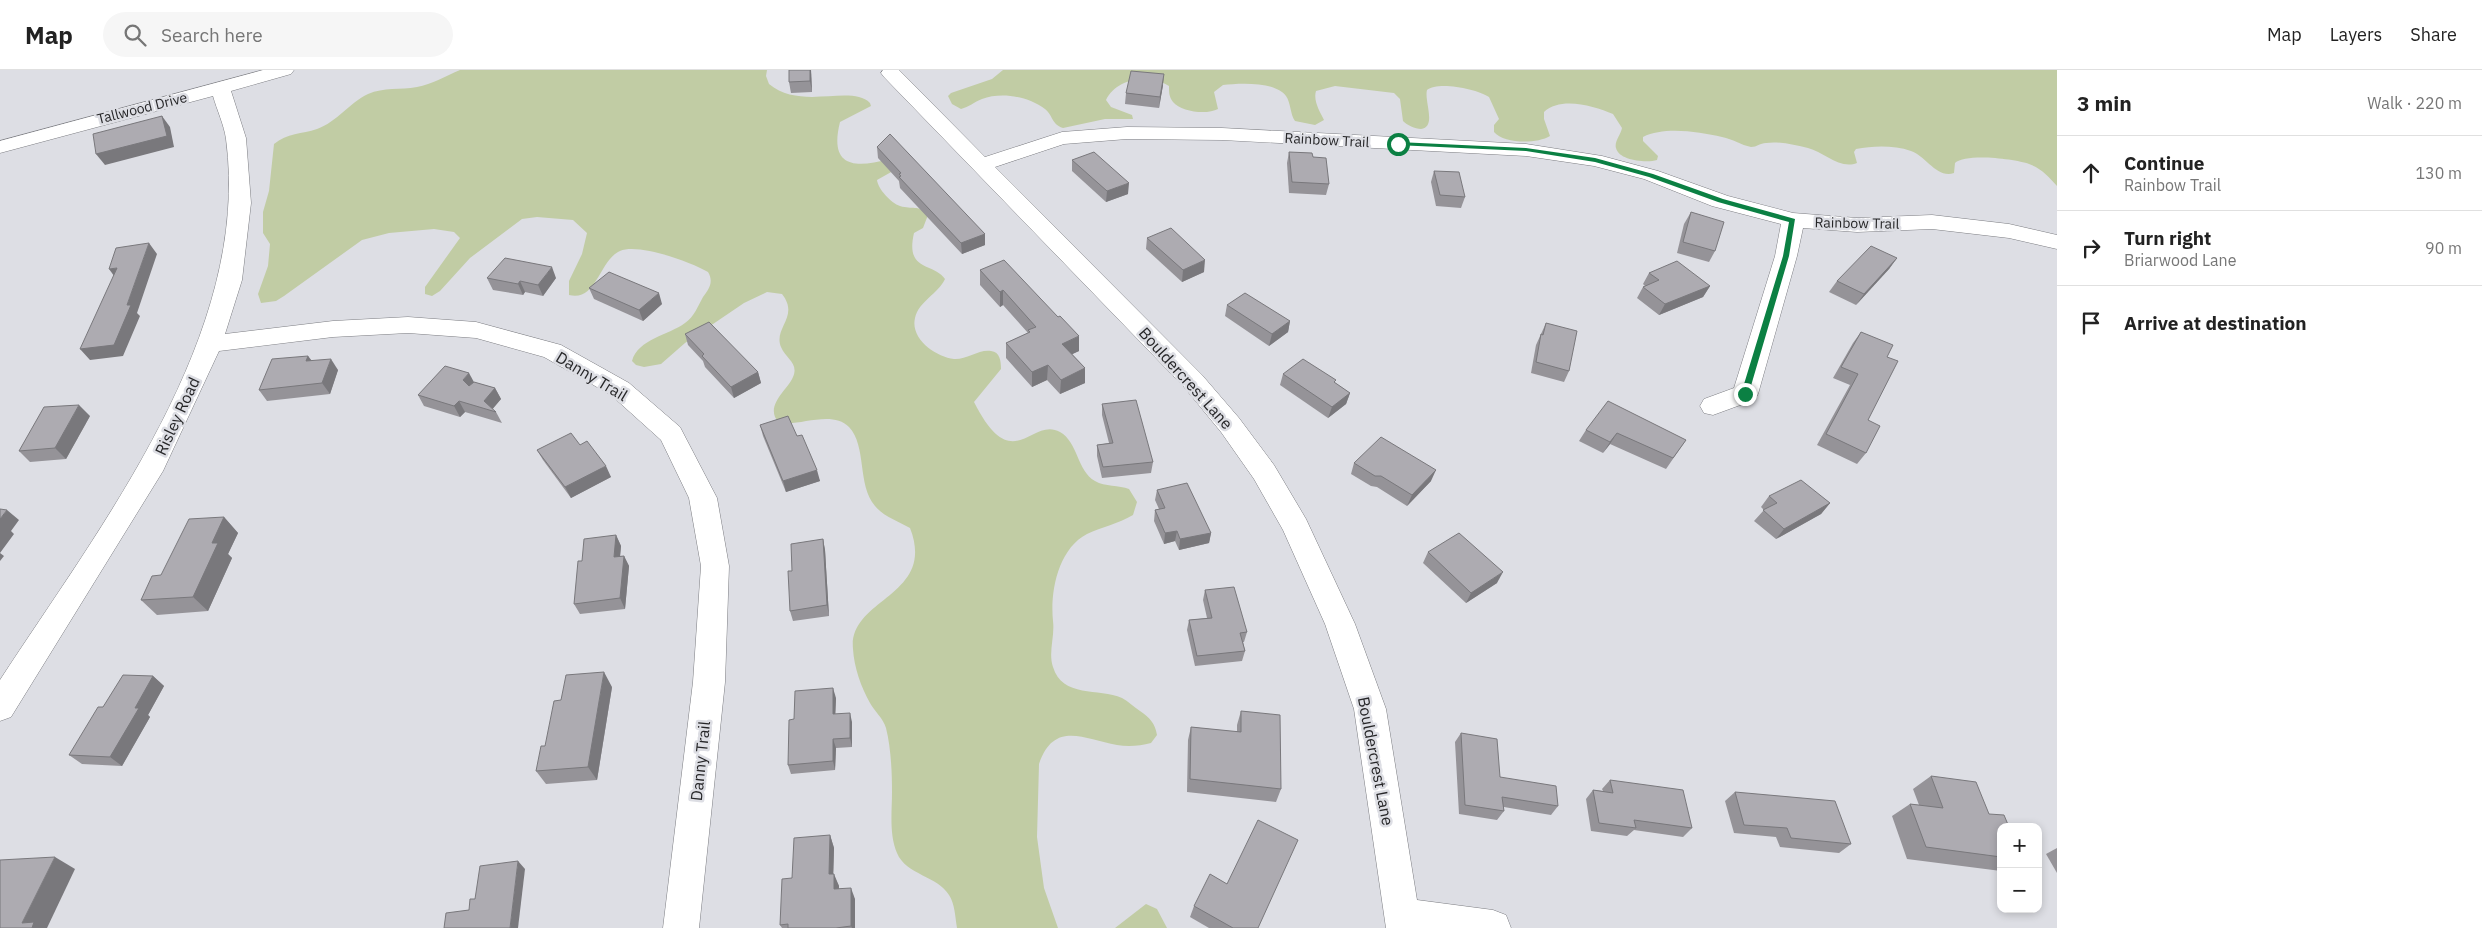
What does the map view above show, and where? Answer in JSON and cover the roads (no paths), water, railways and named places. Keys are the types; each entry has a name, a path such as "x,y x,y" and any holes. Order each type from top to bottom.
{"street":[{"name":"Tallwood Drive","path":"0,147 284,70"},
{"name":"Bouldercrest Lane","path":"891,73 1193,380 1230,425 1264,472 1296,527 1340,624 1370,709 1404,922"},
{"name":"Risley Road","path":"0,707 154,464 210,344 230,280 240,203 236,138 220,88"},
{"name":"Rainbow Trail","path":"980,165 1062,138 1128,133 1222,134 1526,150 1595,160 1651,175 1720,201 1793,220 1857,225 1932,222 2009,231 2057,242"},
{"path":"1712,406 1745,394 1786,256 1793,220"},
{"name":"Danny Trail","path":"210,344 333,329 408,325 476,330 552,351 620,389 671,434 704,498 715,566 709,682 682,928"},
{"path":"1404,922 1493,928"}]}
